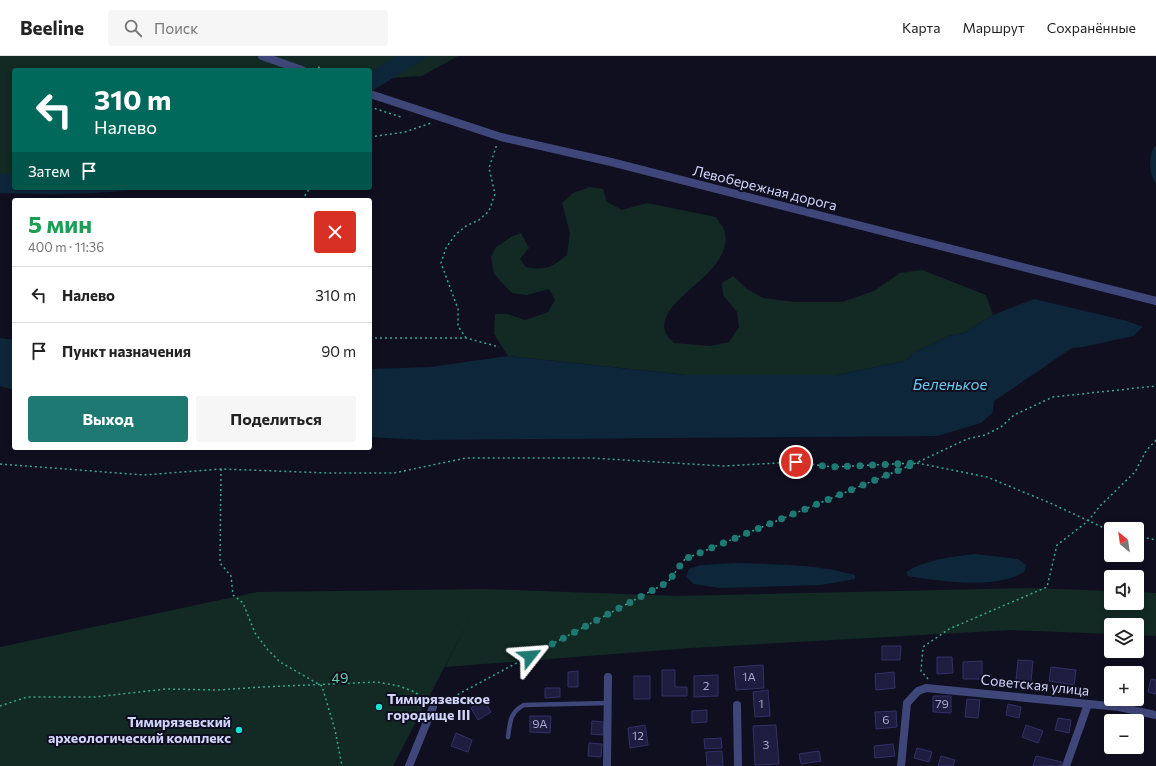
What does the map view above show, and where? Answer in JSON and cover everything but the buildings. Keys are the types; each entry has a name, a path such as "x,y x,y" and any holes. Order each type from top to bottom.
{"street":[{"path":"262,56 296,68"},
{"name":"Левобережная дорога","path":"372,95 406,108 501,137 626,166 1156,301"},
{"path":"607,766 608,677"},
{"path":"901,766 907,703 918,691 935,687"},
{"name":"Советская улица","path":"935,687 1119,707 1156,715"},
{"path":"1066,766 1088,704"},
{"path":"737,705 738,766"},
{"path":"409,766 433,707"}],"lane":[{"path":"508,737 511,714 517,708 524,705 608,703"}],"path":[{"path":"372,108 401,117"},
{"path":"372,137 405,132 442,119"},
{"path":"466,338 458,326 458,308 441,263 446,248 455,235 466,226 479,220 489,211 495,194 489,168 501,137"},
{"path":"372,338 466,338 499,347"},
{"path":"0,706 27,697 95,698 166,689 218,690 262,687 322,686 377,682 400,686 415,692 433,707 668,582 685,559 916,463 967,439 985,435 1001,427 1014,415 1053,398 1156,386"},
{"path":"935,687 921,671 923,647 948,629 1047,587 1057,545 1088,521 1100,506 1135,472 1146,451 1156,440"},
{"path":"0,464 144,475 221,469 329,473 394,472 466,458 605,459 724,466 796,462 832,467 916,463 988,477 1104,527"},
{"path":"221,469 220,563 231,576 233,595 243,603 255,633 268,650 280,662 322,686 335,730 342,766"},
{"path":"1144,537 1156,540"}],"green space":[{"path":"0,56 458,56 422,76 391,78 373,69 374,70 372,72 372,68 12,68 12,174 0,174"},
{"path":"590,187 603,189 607,202 622,210 647,203 716,217 723,229 725,233 724,248 718,261 707,274 682,297 665,319 665,331 674,343 711,346 729,342 739,327 737,312 723,295 722,283 733,276 747,289 763,298 795,302 842,302 874,291 900,273 922,270 986,295 993,315 964,333 949,336 915,352 905,361 837,375 686,375 508,356 494,334 495,314 507,314 525,320 548,312 555,300 549,289 527,295 512,293 494,274 491,257 496,247 511,237 521,233 529,248 520,259 526,267 544,268 553,265 567,255 570,233 562,203 573,193"},
{"name":"49","path":"1032,588 1104,591 1104,610 1144,610 1144,592 1156,593 1156,636 1144,635 1144,618 1104,618 1104,634 1012,630 691,648 445,667 470,618 393,766 0,766 0,647 257,592 485,589 677,596"}],"water":[{"path":"396,56 429,56 372,91 372,72"},
{"path":"1154,147 1156,147 1156,184 1152,176 1150,166"},
{"path":"0,174 12,174 12,190 128,190 73,194 0,193"},
{"name":"Беленькое","path":"1034,299 1127,321 1143,327 1133,336 1072,348 994,401 993,412 981,423 937,436 423,440 372,437 372,369 430,367 508,356 686,375 837,375 905,361 915,352 949,336 964,333 993,315"},
{"path":"0,338 12,340 12,389 0,386"},
{"path":"975,554 1018,559 1026,565 1025,571 1014,577 985,582 951,582 935,580 908,576 906,572 931,561"},
{"path":"734,563 795,565 840,571 855,575 855,579 821,585 719,588 694,584 686,577 689,569 701,565"}],"place":[{"name":"Тимирязевское городище III","path":"379,707"},
{"name":"Тимирязевский археологический комплекс","path":"239,730"}],"route":[{"path":"530,656 668,582 685,559 916,463 832,467 796,462"}]}
